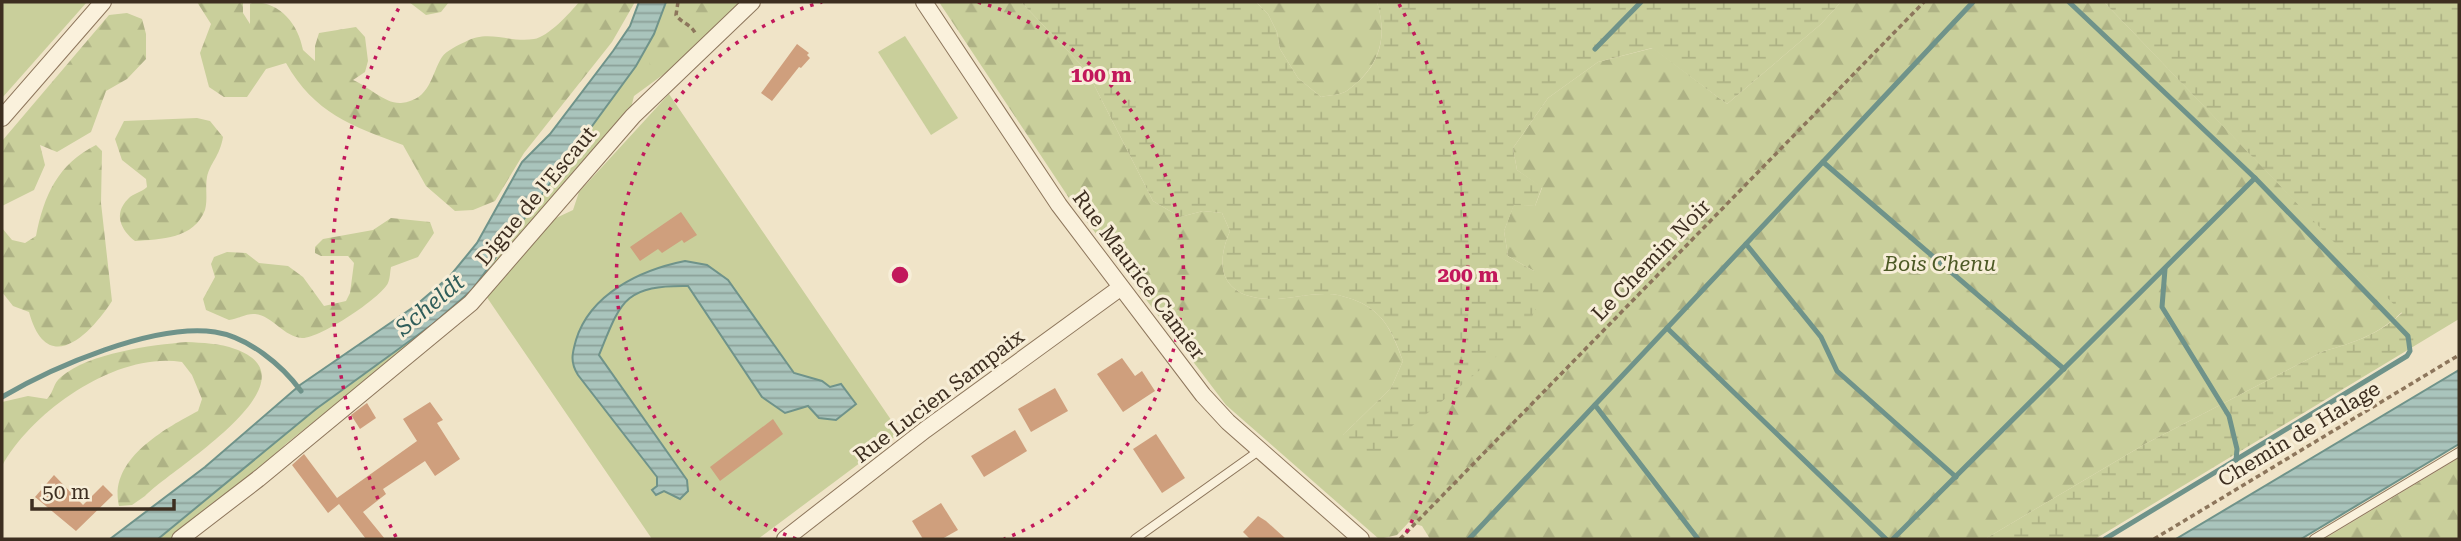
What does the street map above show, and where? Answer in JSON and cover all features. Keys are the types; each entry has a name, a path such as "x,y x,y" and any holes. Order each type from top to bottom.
{"street":[{"path":"2,118 103,2"},
{"name":"Digue de l'Escaut","path":"180,539 258,479 471,303 616,135 752,2"},
{"name":"Rue Maurice Camier","path":"924,2 1059,205 1203,395 1260,450 1361,539"},
{"name":"Rue Lucien Sampaix","path":"785,539 925,430 1120,288"}],"lane":[{"path":"1135,539 1260,450"},
{"path":"2314,539 2459,452"}],"path":[{"path":"678,2 676,15 681,22 693,28 699,54"},
{"name":"Le Chemin Noir","path":"1400,539 1924,2"},
{"name":"Chemin de Halage","path":"2154,539 2459,355"},
{"path":"1408,532 1410,539"}],"green space":[{"path":"2,2 87,2 2,98"},
{"path":"197,2 243,2 243,13 250,24 250,4 254,2 272,6 287,17 297,32 303,50 315,61 315,46 319,33 356,27 365,37 368,61 365,72 353,80 383,98 401,103 419,97 429,85 442,57 456,46 474,38 490,36 534,39 552,29 579,2 635,2 612,42 524,153 495,201 473,210 455,211 426,186 403,145 336,116 309,94 286,63 266,69 247,97 224,97 209,87 200,53 211,24"},
{"path":"409,2 449,2 441,12 426,15"},
{"path":"666,2 741,2 675,66 634,96 630,112 476,293 287,443 230,495 170,539 158,539 316,409 433,324 472,290 636,66 654,34"},
{"path":"686,2 734,2 702,33 689,19"},
{"name":"Bois Chenu","path":"939,2 1021,2 1087,71 1153,201 1180,217 1203,211 1222,213 1230,231 1225,245 1223,269 1233,287 1242,293 1271,299 1315,294 1338,295 1362,303 1379,316 1389,329 1403,361 1391,388 1343,435 1534,271 1508,256 1504,231 1514,204 1535,206 1542,188 1517,170 1513,148 1548,98 1598,62 1653,48 1727,104 1821,24 1841,2 2104,2 2402,312 2375,332 2324,351 2145,444 1985,539 1430,539 1422,526 1409,522 1397,535 1379,539 1226,405 1069,198"},
{"path":"1021,2 1256,2 1268,14 1277,32 1280,49 1298,78 1321,97 1348,90 1368,72 1374,62 1379,51 1382,28 1377,2 1841,2 1821,24 1727,104 1652,48 1598,62 1548,98 1513,148 1517,170 1542,187 1535,206 1514,205 1504,231 1508,256 1534,271 1545,285 1526,332 1372,459 1343,435 1391,388 1403,361 1385,322 1365,305 1338,295 1315,294 1271,299 1242,293 1233,287 1226,279 1223,269 1225,245 1230,231 1222,213 1203,211 1180,217 1153,201 1087,71"},
{"path":"1256,2 1377,2 1382,27 1379,51 1368,71 1348,90 1321,97 1298,78 1280,49 1277,32 1268,14"},
{"path":"2104,2 2459,2 2459,319 2095,539 1985,539 2145,444 2324,351 2375,332 2402,313"},
{"path":"127,13 142,19 146,34 146,59 127,79 106,91 91,132 57,152 40,145 45,165 34,190 2,206 2,141 109,15"},
{"path":"672,27 683,39 685,51 674,62 653,71 650,68 649,54"},
{"path":"905,36 958,118 931,135 878,52"},
{"path":"669,94 900,433 758,539 652,539 486,296 554,219 573,210 579,192"},
{"path":"197,118 210,121 223,137 207,177 205,210 200,220 176,236 135,241 123,227 121,210 130,197 147,187 146,179 122,160 115,139 124,121"},
{"path":"96,145 102,151 101,203 112,301 81,337 69,344 57,346 46,343 37,332 29,312 13,306 2,292 2,228 12,240 25,243 36,236 48,194 62,171"},
{"path":"391,218 430,222 434,233 418,257 391,267 388,283 374,298 322,332 310,337 296,337 261,316 252,314 229,320 206,310 203,299 215,277 211,264 214,257 227,252 246,253 259,263 288,266 303,277 324,306 346,301 350,293 354,263 348,256 321,256 315,253 315,247 323,239 373,230"},
{"path":"187,342 217,344 235,349 257,363 261,382 251,403 232,425 132,505 119,506 118,489 130,460 155,437 198,411 202,399 192,375 182,362 157,361 131,366 79,389 34,425 2,466 2,402 28,396 47,399 61,377 104,356"},
{"path":"2459,458 2459,539 2324,539"}],"water":[{"name":"Scheldt","path":"639,2 666,2 654,34 636,66 472,290 433,324 316,409 158,539 110,539 205,467 300,385 415,306 450,276 477,243 522,162 550,134 613,51 630,26"},
{"path":"685,261 707,265 728,280 794,373 822,381 830,387 841,384 856,404 836,420 819,418 808,406 785,413 762,397 688,286 667,286 638,293 620,309 599,355 687,480 688,491 680,499 664,491 656,495 652,490 657,486 657,477 578,375 572,358 583,324 605,297 634,278"},
{"path":"2459,370 2459,444 2301,539 2176,539"}],"building":[{"path":"797,44 809,53 807,55 810,58 799,67 772,101 761,93"},
{"path":"681,212 697,235 684,243 682,240 662,253 658,249 640,261 630,247"},
{"path":"1122,358 1135,376 1142,371 1155,391 1123,412 1097,374"},
{"path":"1055,388 1068,411 1031,432 1018,409"},
{"path":"430,402 443,420 437,423 460,459 435,476 425,461 383,489 386,494 363,512 385,539 366,539 339,504 328,513 292,465 304,454 337,498 417,441 403,419"},
{"path":"367,403 376,418 360,429 351,415"},
{"path":"773,419 783,434 720,481 710,467"},
{"path":"1015,430 1027,451 984,477 971,456"},
{"path":"1156,434 1185,478 1162,493 1133,449"},
{"path":"54,475 83,505 103,485 113,495 76,531 35,497"},
{"path":"941,503 958,530 942,539 923,539 912,521"},
{"path":"1258,516 1286,539 1250,539 1243,532"}],"waterway":[{"path":"1595,49 1641,2"},
{"path":"1469,539 1973,2"},
{"path":"2069,2 2255,178 2408,336 2410,351 2407,356 2105,539"},
{"path":"1823,162 2064,369"},
{"path":"1893,539 2255,178"},
{"path":"1746,244 1821,337 1837,371 1956,477"},
{"path":"2165,269 2162,307 2229,416 2237,449 2236,460"},
{"path":"1667,328 1886,539"},
{"path":"2,397 48,373 105,350 163,334 190,331 215,332 252,346 274,362 301,391"},
{"path":"1595,405 1698,539"}]}
